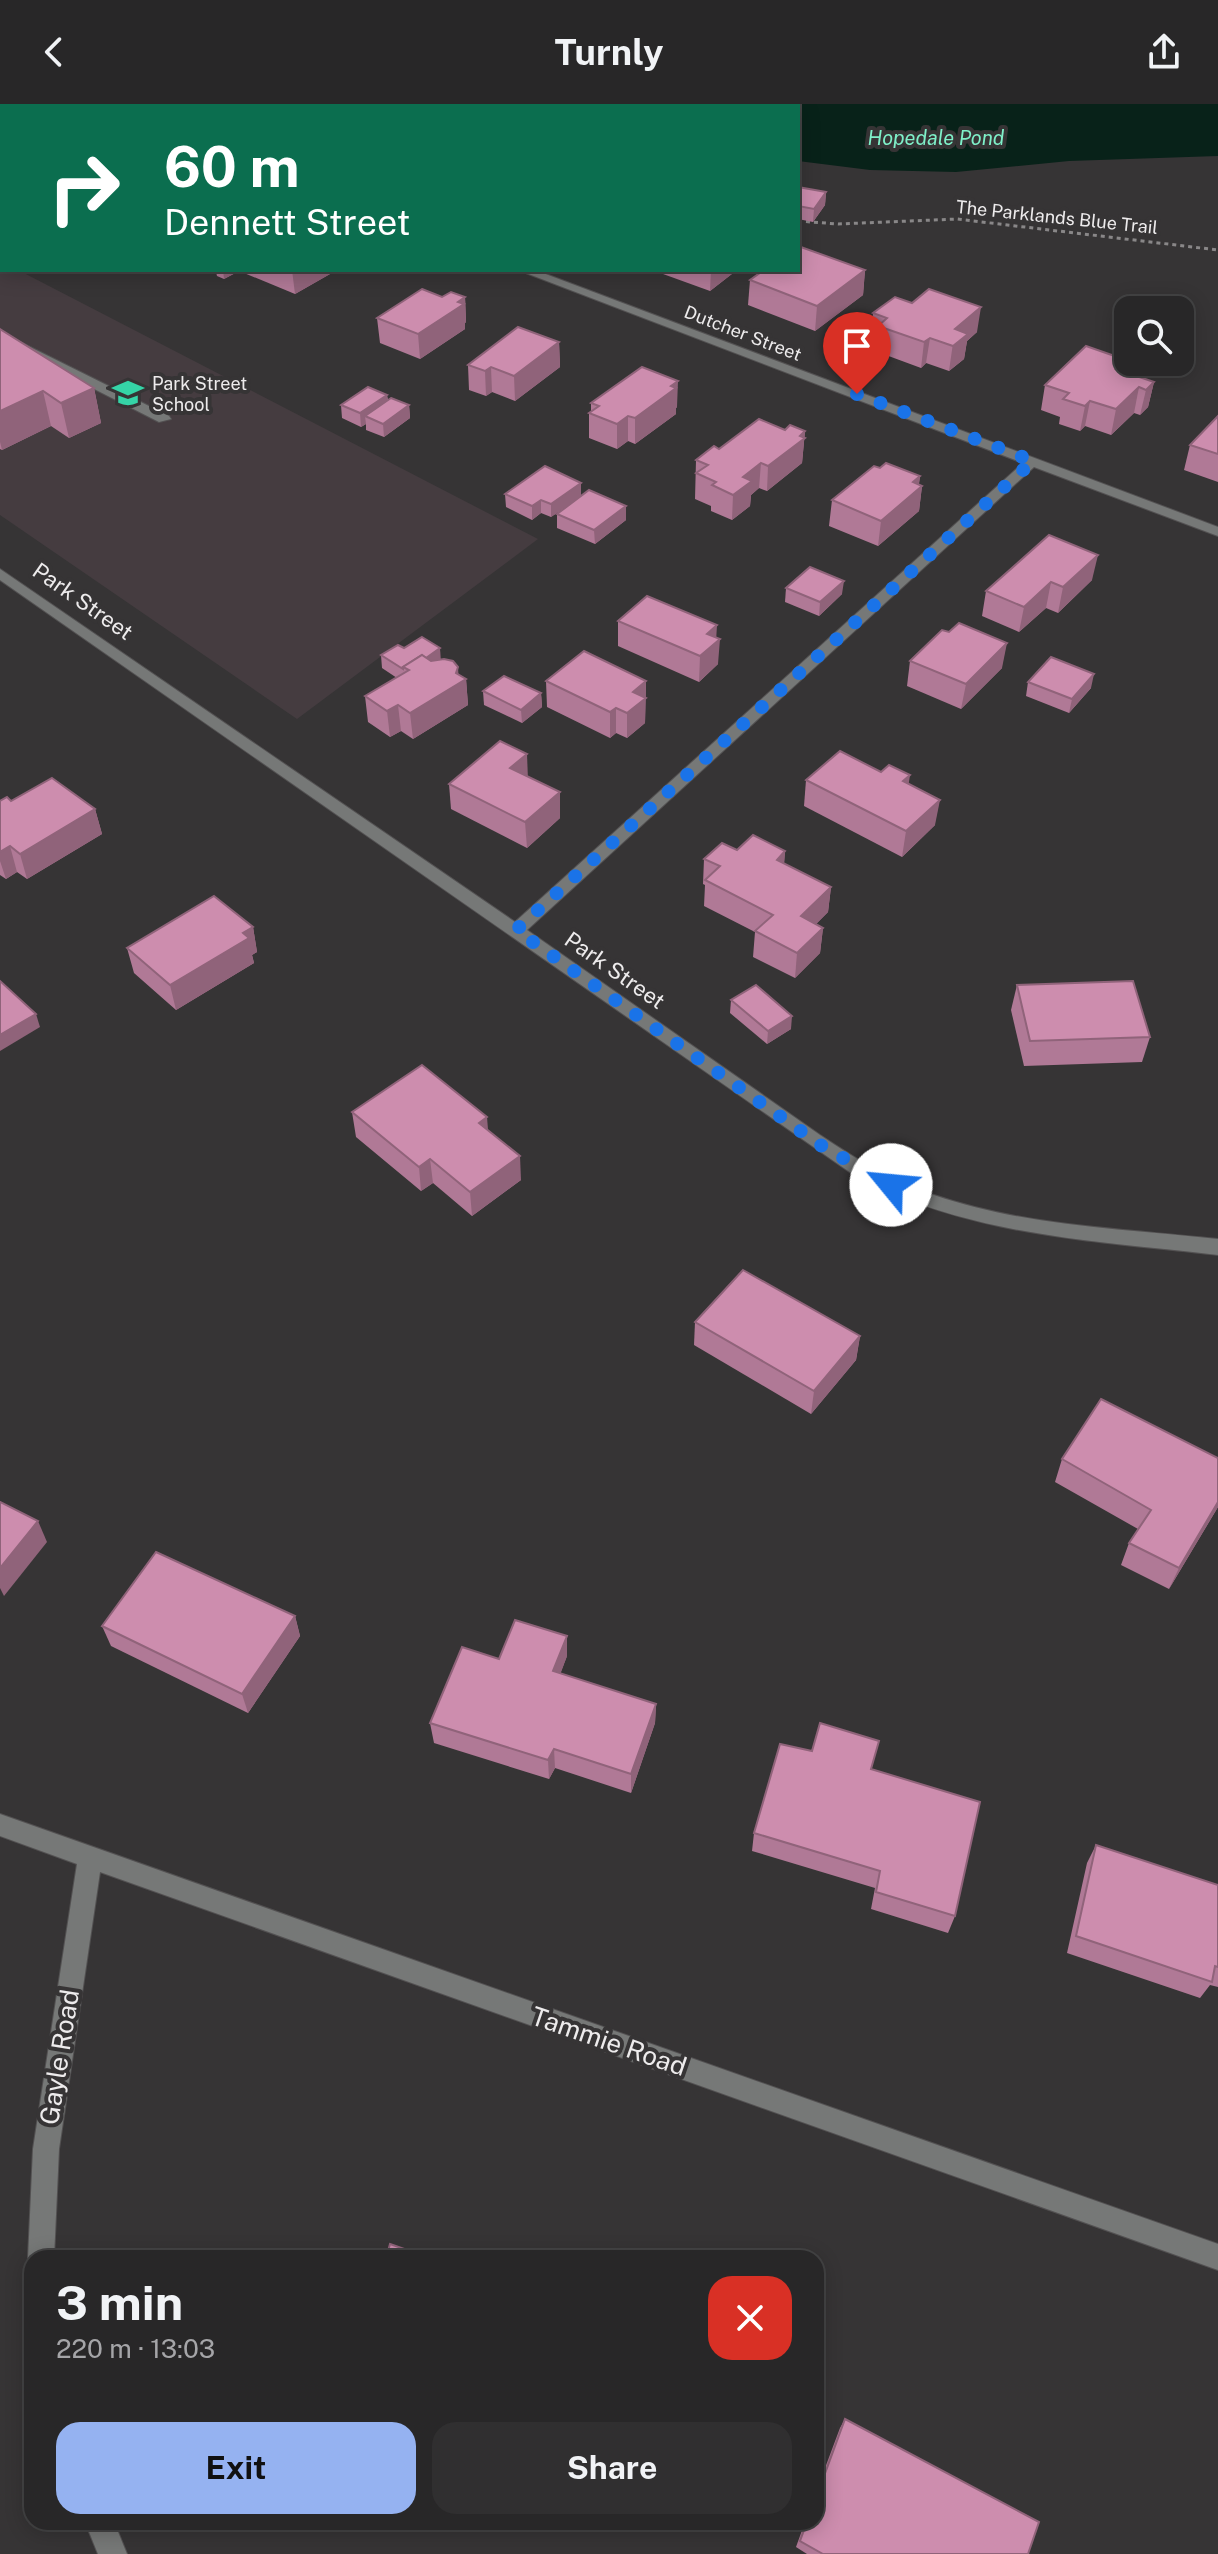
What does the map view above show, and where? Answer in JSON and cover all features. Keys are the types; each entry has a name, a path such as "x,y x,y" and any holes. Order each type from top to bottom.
{"street":[{"name":"Dutcher Street","path":"529,272 1218,532"},
{"path":"0,336 164,419"},
{"path":"516,930 1033,461"},
{"name":"Park Street","path":"0,573 809,1137 891,1185 971,1212 1063,1228 1218,1247"},
{"name":"Tammie Road","path":"0,1825 1218,2257"},
{"name":"Gayle Road","path":"41,2250 46,2149 90,1857"},
{"path":"102,2530 113,2554"}],"path":[{"name":"The Parklands Blue Trail","path":"800,221 820,225 953,218 1218,250"}],"shaded area":[{"name":"Park Street School","path":"0,272 22,272 538,539 297,719 0,515"}],"water":[{"name":"Hopedale Pond","path":"800,104 1218,104 1218,156 1069,161 956,172 870,170 800,161"}],"building":[{"path":"800,187 826,192 814,209 800,206"},
{"path":"800,247 865,270 817,306 750,280 761,272 800,272"},
{"path":"422,289 442,297 451,292 465,297 458,302 464,304 418,334 377,318"},
{"path":"929,289 981,307 955,329 968,334 953,346 930,338 924,342 878,326 887,318 873,313 895,297 912,303"},
{"path":"518,327 559,342 514,376 491,367 485,371 468,365"},
{"path":"0,329 94,388 61,403 43,391 0,411"},
{"path":"1086,346 1114,356 1114,376 1136,376 1154,382 1146,390 1139,387 1116,409 1090,401 1085,406 1063,399 1069,393 1045,385"},
{"path":"642,367 678,381 671,386 676,388 635,418 628,416 617,424 589,413 599,406 591,403"},
{"path":"368,387 387,395 360,413 341,405"},
{"path":"391,398 409,405 383,424 365,416"},
{"path":"1218,416 1218,454 1190,445"},
{"path":"759,419 785,430 790,425 805,431 800,436 805,438 768,466 761,463 743,477 752,481 733,495 712,485 716,482 696,473 708,465 696,460 714,446 719,449"},
{"path":"886,463 920,476 913,482 922,486 881,521 832,500 874,466 880,468"},
{"path":"545,466 581,483 551,504 541,500 532,506 505,494"},
{"path":"589,490 626,506 594,530 557,514"},
{"path":"1049,535 1098,555 1063,587 1051,582 1024,607 986,591"},
{"path":"810,567 844,581 820,602 786,588"},
{"path":"647,596 717,625 707,634 720,639 700,656 618,621"},
{"path":"959,623 1007,643 966,684 910,661 942,630 949,632"},
{"path":"422,637 440,648 426,658 422,655 403,669 381,655 398,645 404,648"},
{"path":"584,651 646,681 633,692 646,698 627,713 616,708 610,712 546,681"},
{"path":"422,655 431,661 453,661 458,667 456,673 466,679 410,713 398,705 387,711 365,696 409,670 403,667"},
{"path":"1051,657 1094,674 1072,699 1028,682"},
{"path":"504,676 541,693 521,710 483,691"},
{"path":"500,741 527,754 510,768 560,792 525,822 449,784"},
{"path":"840,751 881,772 889,765 910,775 903,781 940,800 906,831 806,780"},
{"path":"52,778 95,809 20,854 10,846 0,852 0,801 7,797 11,801"},
{"path":"753,835 785,851 777,860 831,887 801,916 823,928 797,953 755,931 773,915 705,880 720,866 704,859 722,843 737,850"},
{"path":"214,896 253,927 243,933 249,938 170,985 127,948"},
{"path":"0,981 36,1014 0,1035"},
{"path":"1133,981 1150,1037 1030,1041 1017,985"},
{"path":"756,985 792,1016 768,1031 731,1000"},
{"path":"422,1065 487,1117 479,1123 520,1156 470,1192 430,1159 419,1167 352,1112"},
{"path":"743,1270 860,1336 814,1391 695,1322"},
{"path":"1101,1399 1218,1458 1218,1502 1179,1568 1129,1543 1151,1510 1062,1459"},
{"path":"0,1502 38,1521 0,1568"},
{"path":"156,1552 295,1616 242,1694 102,1626"},
{"path":"515,1620 567,1636 553,1671 656,1704 631,1774 554,1749 548,1760 430,1723 462,1647 499,1659"},
{"path":"820,1723 879,1741 871,1769 980,1802 955,1916 876,1892 880,1871 754,1833 780,1744 812,1751"},
{"path":"1096,1845 1218,1885 1218,1967 1215,1966 1212,1982 1076,1936"},
{"path":"390,2244 407,2250 388,2250"},
{"path":"845,2419 1039,2522 1028,2554 823,2554 800,2541 804,2530 824,2530 824,2476"}],"place":[{"name":"Park Street School","path":"128,393"}],"route":[{"path":"857,394 1033,461 516,930 822,1146 891,1185"}]}
